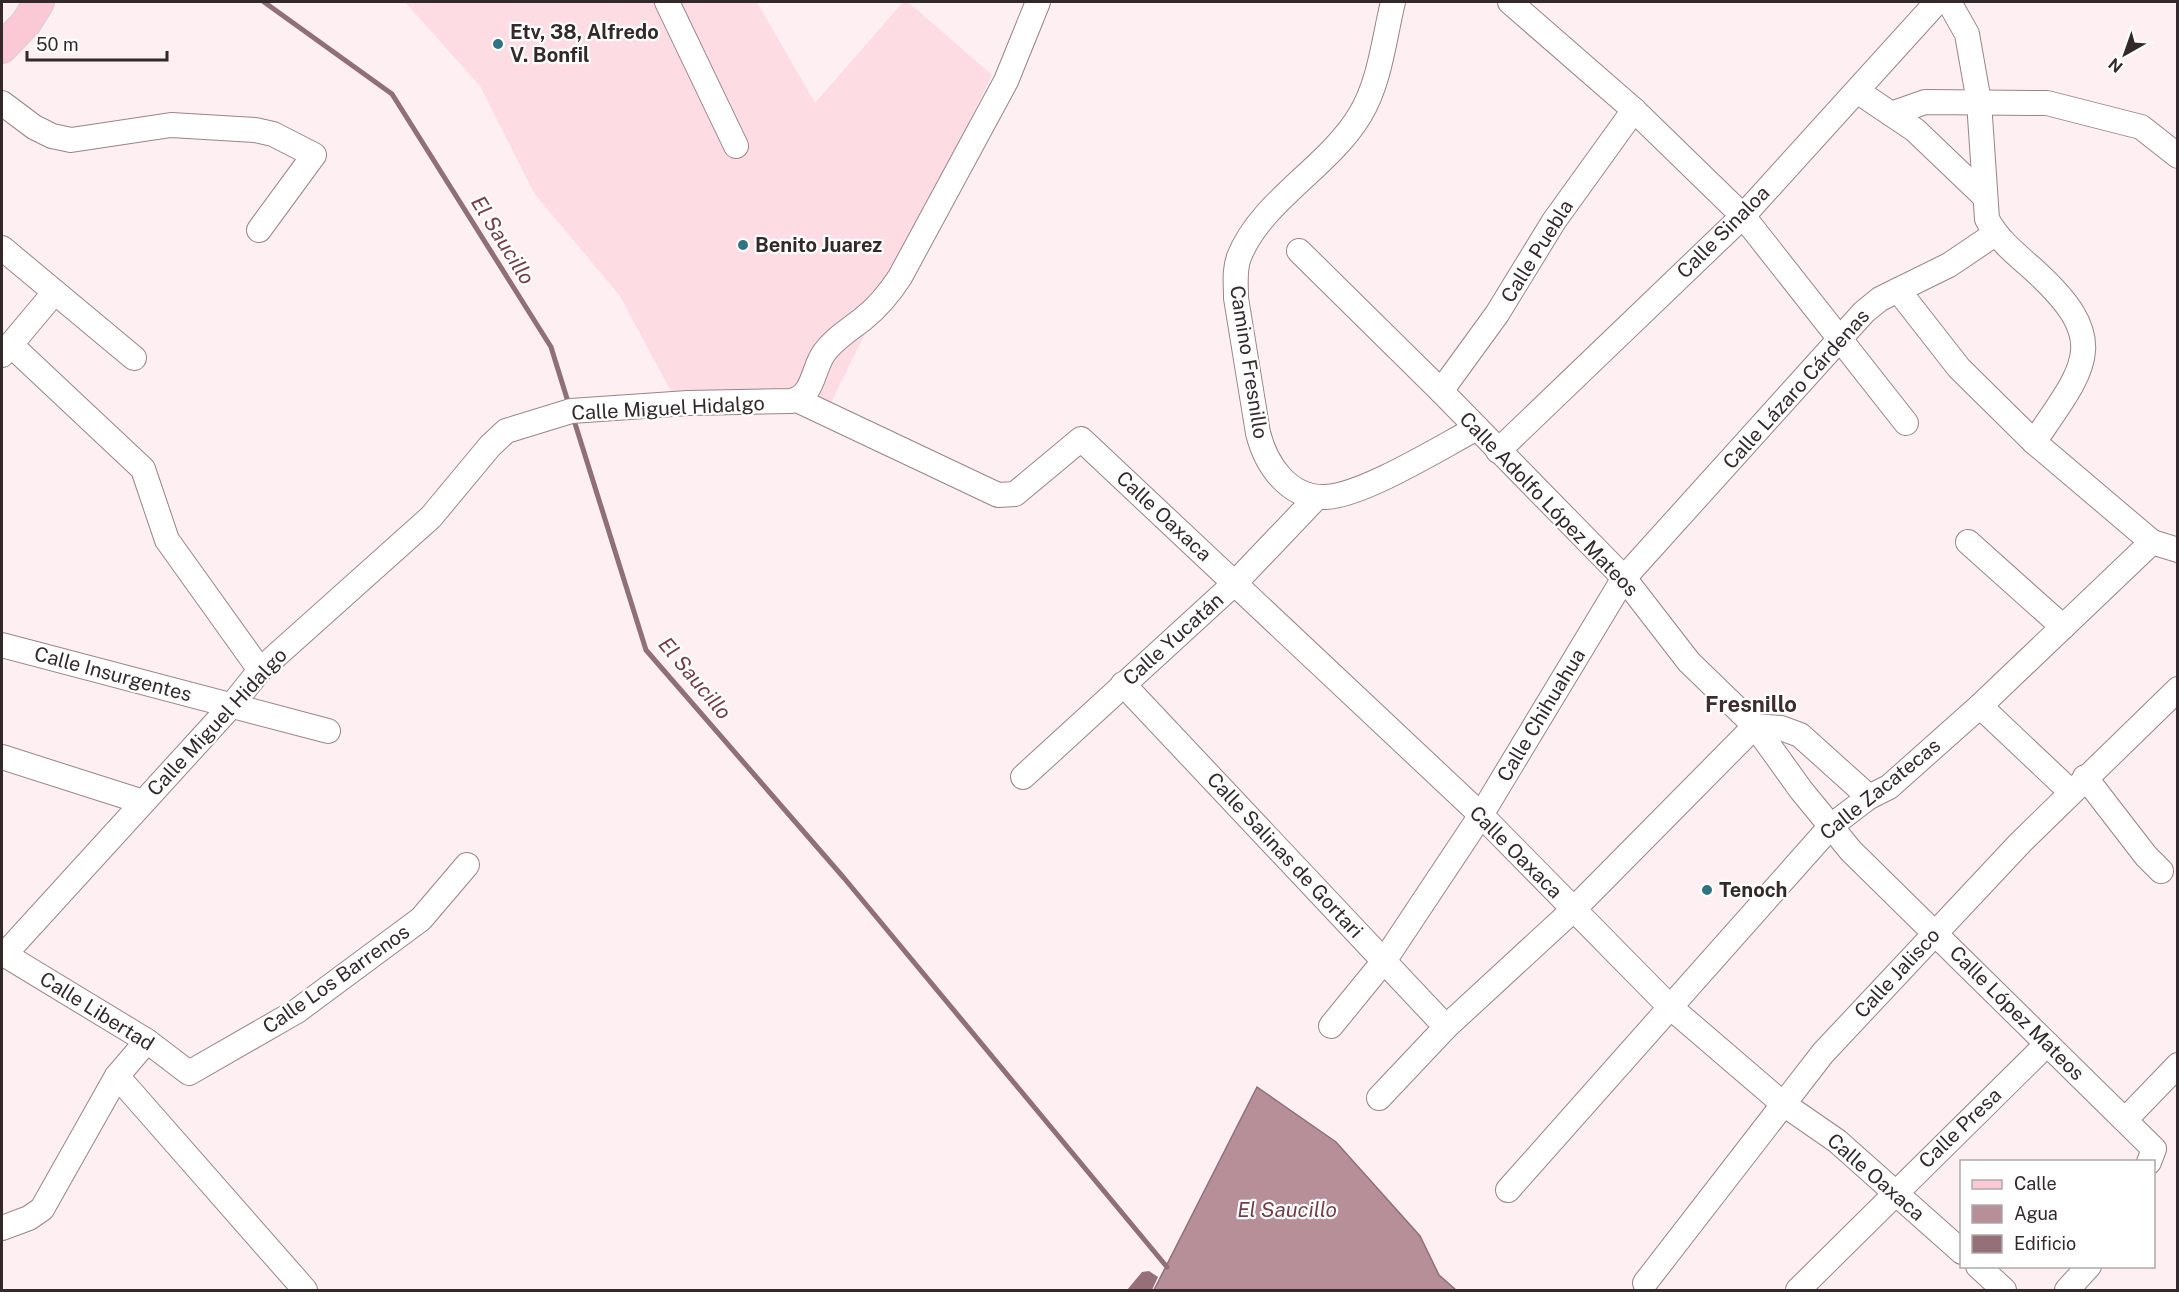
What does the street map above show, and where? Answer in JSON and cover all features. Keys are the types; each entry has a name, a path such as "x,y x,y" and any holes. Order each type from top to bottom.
{"main road":[{"path":"2,48 26,22 39,2"}],"street":[{"path":"667,2 735,146"},
{"path":"797,400 807,391 820,358 831,344 888,297 1006,81 1038,2"},
{"name":"Camino Fresnillo","path":"1317,497 1306,494 1282,480 1264,454 1236,298 1235,276 1239,258 1252,232 1328,156 1360,115 1375,80 1393,2"},
{"path":"1510,2 1634,110 1743,216 1906,423"},
{"name":"Calle Sinaloa","path":"1498,451 1743,216 1937,2"},
{"path":"1949,2 1967,34 1979,102 1987,219 1995,234 2060,293 2080,323 2084,347 2079,368 2068,392 2034,442"},
{"path":"1857,91 1915,130 1984,196"},
{"path":"1891,114 1925,102 2048,103 2141,127 2178,156"},
{"path":"2,103 34,127 52,136 71,140 171,125 255,130 273,134 314,155 259,230"},
{"name":"Calle Puebla","path":"1441,391 1497,314 1554,220 1634,110"},
{"name":"Calle Lázaro Cárdenas","path":"1624,578 1840,339 1880,299 1949,265 1995,234"},
{"path":"2,248 134,358"},
{"name":"Calle Adolfo López Mateos","path":"1299,251 1441,391 1624,578 1689,662 1755,726 1831,826"},
{"path":"1898,290 1959,368 2034,442 2152,542 2178,550"},
{"path":"54,293 6,350 143,469 167,540 260,670"},
{"name":"Calle Oaxaca","path":"797,400 998,495 1015,494 1081,439 1480,815 1669,1006 1782,1103 1837,1141 1960,1250"},
{"name":"Calle Miguel Hidalgo","path":"3,953 232,705 260,670 431,517 490,446 506,431 571,411 688,403 797,400"},
{"path":"1317,497 1338,495 1366,486 1477,428"},
{"name":"Calle Yucatán","path":"1023,777 1235,583 1317,497"},
{"path":"1968,542 2063,627"},
{"name":"Calle Zacatecas","path":"1508,1190 1831,826 1869,797 1888,787 1980,706 2152,542"},
{"name":"Calle Chihuahua","path":"1331,1026 1384,961 1480,815 1624,578"},
{"name":"Calle Insurgentes","path":"2,645 328,731"},
{"name":"Calle Salinas de Gortari","path":"1123,684 1446,1027"},
{"name":"Calle Jalisco","path":"1645,1282 1823,1053 1935,932 2078,784 2178,689"},
{"path":"1980,706 2078,784 2162,871"},
{"path":"1379,1098 1446,1027 1573,910 1755,726 1781,728 1800,735 1869,797"},
{"path":"2,757 143,802"},
{"name":"Calle López Mateos","path":"1831,826 1851,851 2125,1120 2152,1155"},
{"name":"Calle Los Barrenos","path":"189,1073 297,1011 421,919 467,865"},
{"name":"Calle Libertad","path":"3,953 147,1041 189,1073"},
{"path":"2,1228 29,1218 42,1209 117,1076 147,1041"},
{"name":"Calle Presa","path":"1798,1290 2047,1044"},
{"path":"2125,1120 2178,1065"},
{"path":"117,1076 305,1290"},
{"path":"1980,1268 2004,1290"},
{"path":"2067,1290 2087,1268"}],"shaded area":[{"name":"Benito Juarez","path":"405,2 757,2 815,103 903,2 908,2 992,75 827,411 774,388 674,397 620,296 534,193 480,86"}],"water":[{"name":"El Saucillo","path":"1257,1087 1336,1142 1420,1236 1439,1275 1456,1290 1154,1290"}],"building":[{"path":"1149,1271 1158,1277 1152,1290 1127,1290 1142,1272"}],"waterway":[{"name":"El Saucillo","path":"264,2 392,94 551,347 569,405"},
{"name":"El Saucillo","path":"573,417 646,650 844,878 1167,1267"}],"place":[{"name":"Etv, 38, Alfredo V. Bonfil","path":"498,44"},
{"name":"Benito Juarez","path":"743,245"},
{"name":"Tenoch","path":"1707,890"}],"district":[{"name":"Fresnillo","path":"1751,704"}]}
